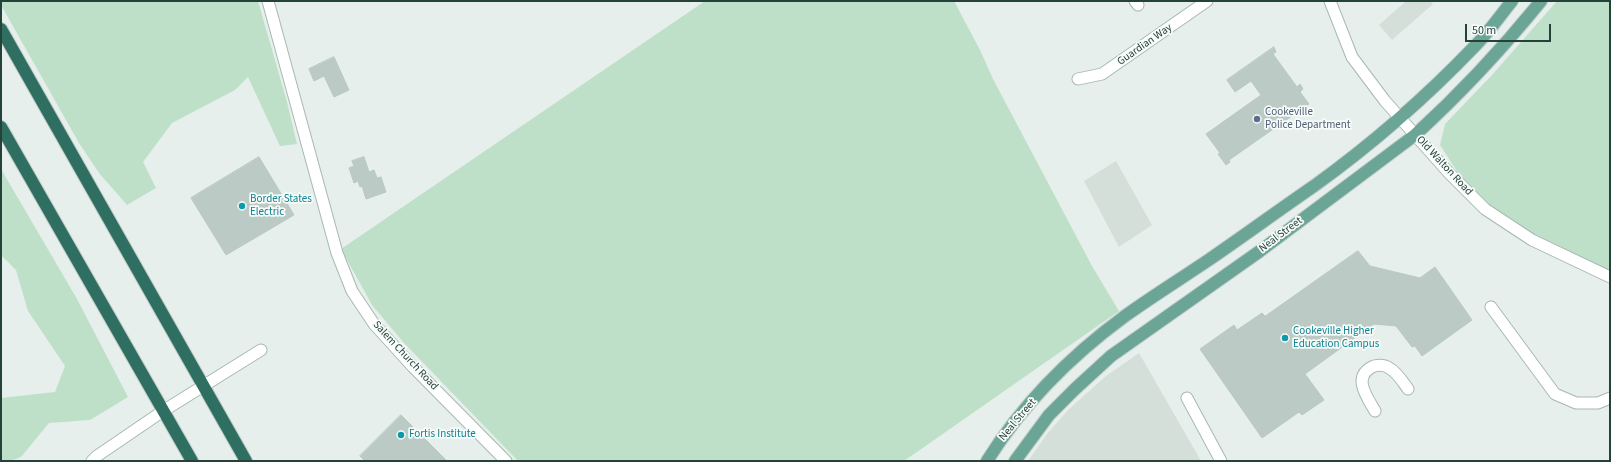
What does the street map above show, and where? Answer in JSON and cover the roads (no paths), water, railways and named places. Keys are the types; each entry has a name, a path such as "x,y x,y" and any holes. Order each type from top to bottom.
{"highway":[{"path":"1,29 246,461"},
{"path":"1,127 192,461"}],"main road":[{"name":"Neal Street","path":"987,461 1002,436 1067,364 1125,316 1212,258 1316,184 1375,139 1475,46 1512,1"},
{"name":"Neal Street","path":"1015,461 1049,415 1111,356 1260,251 1415,135 1436,117 1504,47 1541,1"}],"street":[{"name":"Salem Church Road","path":"268,1 337,253 352,290 374,324 408,362 506,461"},
{"name":"Guardian Way","path":"1078,79 1102,74 1207,1"},
{"name":"Old Walton Road","path":"1330,1 1352,57 1385,101 1449,173 1485,209 1532,240 1610,277"},
{"path":"1491,307 1555,394 1576,403 1598,403 1610,398"},
{"path":"92,461 163,410 261,350"},
{"path":"1376,411 1362,388 1363,377 1368,369 1378,365 1388,366 1408,389"},
{"path":"1187,398 1221,461"}],"place":[{"name":"Cookeville Police Department","path":"1257,119"},
{"name":"Border States Electric","path":"242,206"},
{"name":"Cookeville Higher Education Campus","path":"1285,338"},
{"name":"Fortis Institute","path":"401,435"}]}
